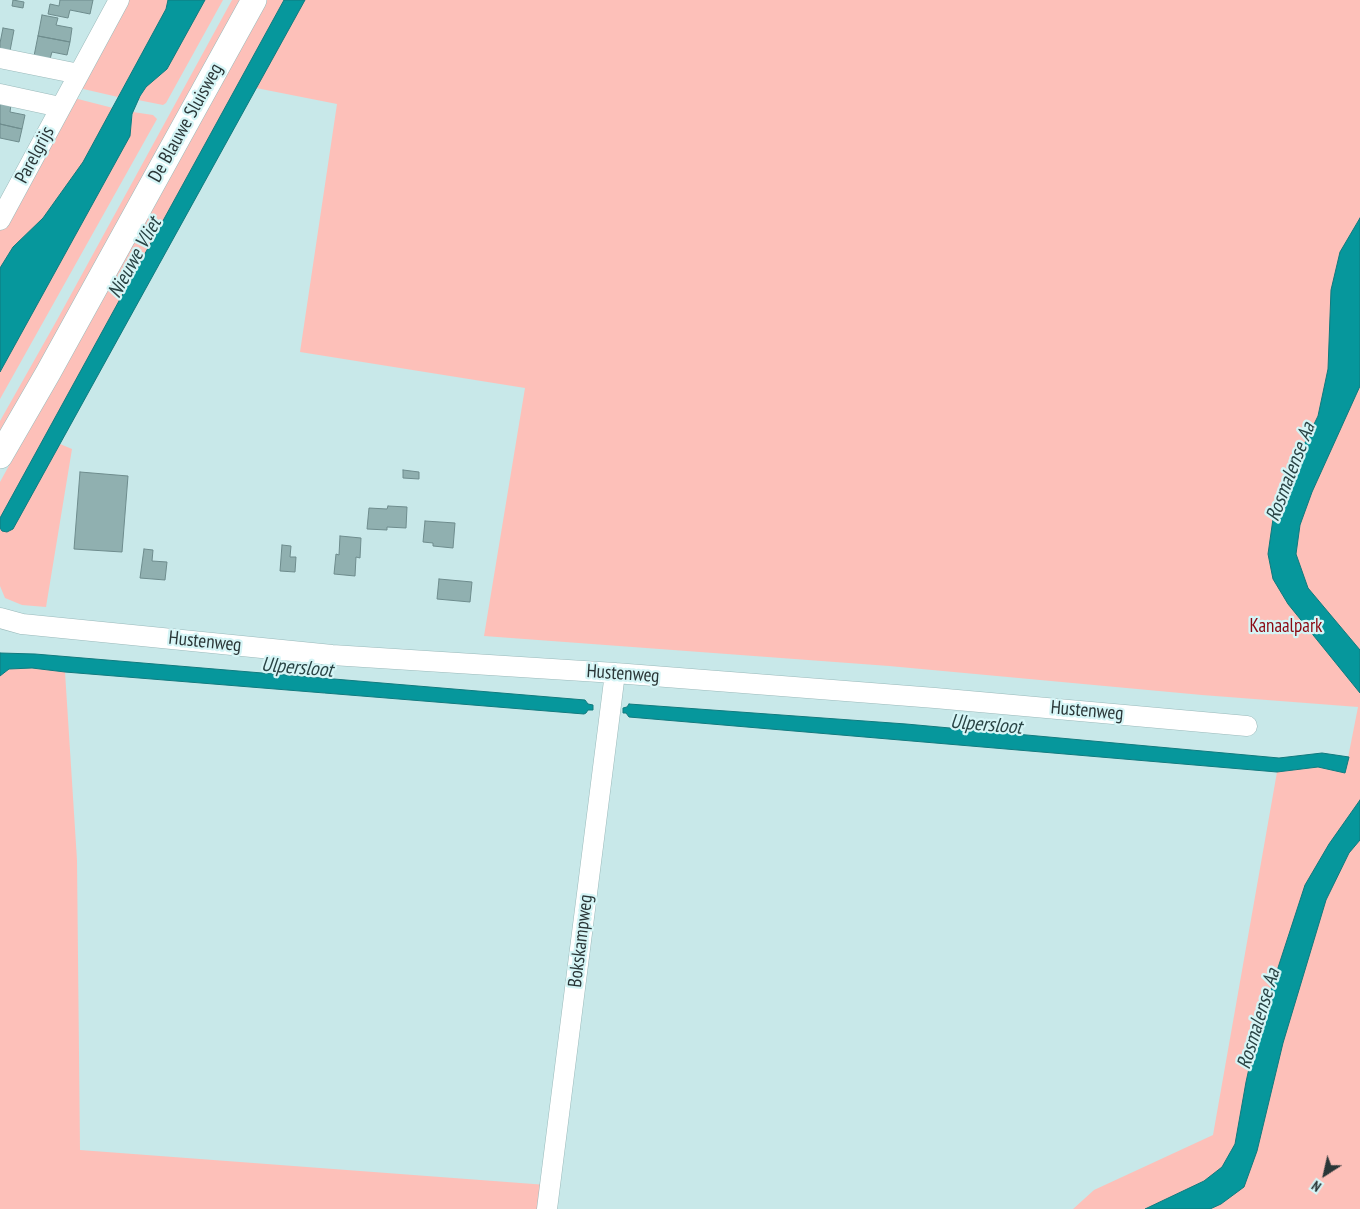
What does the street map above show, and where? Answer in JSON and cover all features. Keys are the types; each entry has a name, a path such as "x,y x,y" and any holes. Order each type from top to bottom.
{"main road":[{"name":"De Blauwe Sluisweg","path":"0,456 58,356 254,0"}],"street":[{"name":"Parelgrijs","path":"0,220 119,0"},
{"path":"0,58 70,91"},
{"path":"0,94 70,91"},
{"name":"Hustenweg","path":"0,618 22,624 332,655 615,673 945,699 1247,726"},
{"name":"Bokskampweg","path":"547,1209 615,673"}],"green space":[{"path":"128,0 168,0 166,9 118,97 79,88"},
{"path":"205,0 223,0 166,103 163,105 138,100 146,87 167,69"},
{"path":"232,0 244,0 0,439 0,421"},
{"path":"264,0 284,0 0,518 0,482"},
{"name":"Kanaalpark","path":"305,0 1360,0 1360,1209 1073,1209 1094,1190 1213,1135 1277,772 1318,767 1345,773 1358,707 1202,695 889,666 484,636 525,388 300,352 337,104 256,88"},
{"path":"74,98 113,108 83,163 43,218 13,247 0,268 0,230"},
{"path":"133,112 153,115 157,119 0,399 0,372 130,136"},
{"path":"60,444 72,449 46,607 22,605 5,598 0,586 0,528 2,531 13,529"},
{"path":"32,668 65,672 77,860 80,1150 547,1185 544,1209 0,1209 0,676 9,669"}],"water":[{"path":"168,0 205,0 167,69 146,87 140,96 132,114 130,136 0,372 0,268 13,247 43,218 83,162 166,9"},
{"path":"284,0 305,0 13,529 7,532 2,531 0,528 0,518"},
{"name":"Rosmalense Aa","path":"1360,218 1360,386 1312,492 1300,525 1296,554 1308,588 1360,650 1360,693 1288,604 1273,579 1268,554 1273,519 1283,487 1318,416 1328,369 1331,290 1340,252"},
{"path":"0,653 35,654 585,700 588,704 593,705 593,710 588,710 584,714 32,668 9,669 0,676"},
{"path":"629,704 906,724 1279,758 1322,753 1349,757 1345,773 1318,767 1277,772 629,717 626,713 623,713 623,708"},
{"path":"1360,800 1360,840 1349,853 1326,900 1283,1043 1257,1151 1244,1187 1221,1204 1210,1209 1145,1209 1204,1181 1222,1167 1235,1144 1257,1032 1305,885 1329,844"}],"building":[{"path":"13,0 24,2 23,8 12,6"},
{"path":"60,0 93,0 90,14 70,10 68,18 48,14 50,4 59,6"},
{"path":"42,15 58,18 56,25 72,28 70,42 38,36"},
{"path":"3,28 14,30 10,51 0,49"},
{"path":"38,36 70,42 67,55 52,52 50,59 34,56"},
{"path":"0,103 11,105 10,112 25,115 22,129 0,124"},
{"path":"0,124 22,129 19,142 0,138"},
{"path":"403,470 419,472 419,479 403,478"},
{"path":"80,472 128,476 122,552 74,549"},
{"path":"388,506 407,507 406,528 387,527 387,530 367,529 369,508 387,509"},
{"path":"425,521 455,523 453,548 433,546 433,543 423,542"},
{"path":"340,536 361,538 360,558 356,557 355,576 334,574 336,554 339,555"},
{"path":"282,545 291,546 290,557 296,557 295,572 280,571"},
{"path":"144,549 153,550 152,561 167,562 165,580 140,578"},
{"path":"439,579 472,582 470,602 437,599"}],"water label":[{"name":"Nieuwe Vliet","path":"135,258"},
{"name":"Ulpersloot","path":"297,668"},
{"name":"Ulpersloot","path":"986,725"}]}
